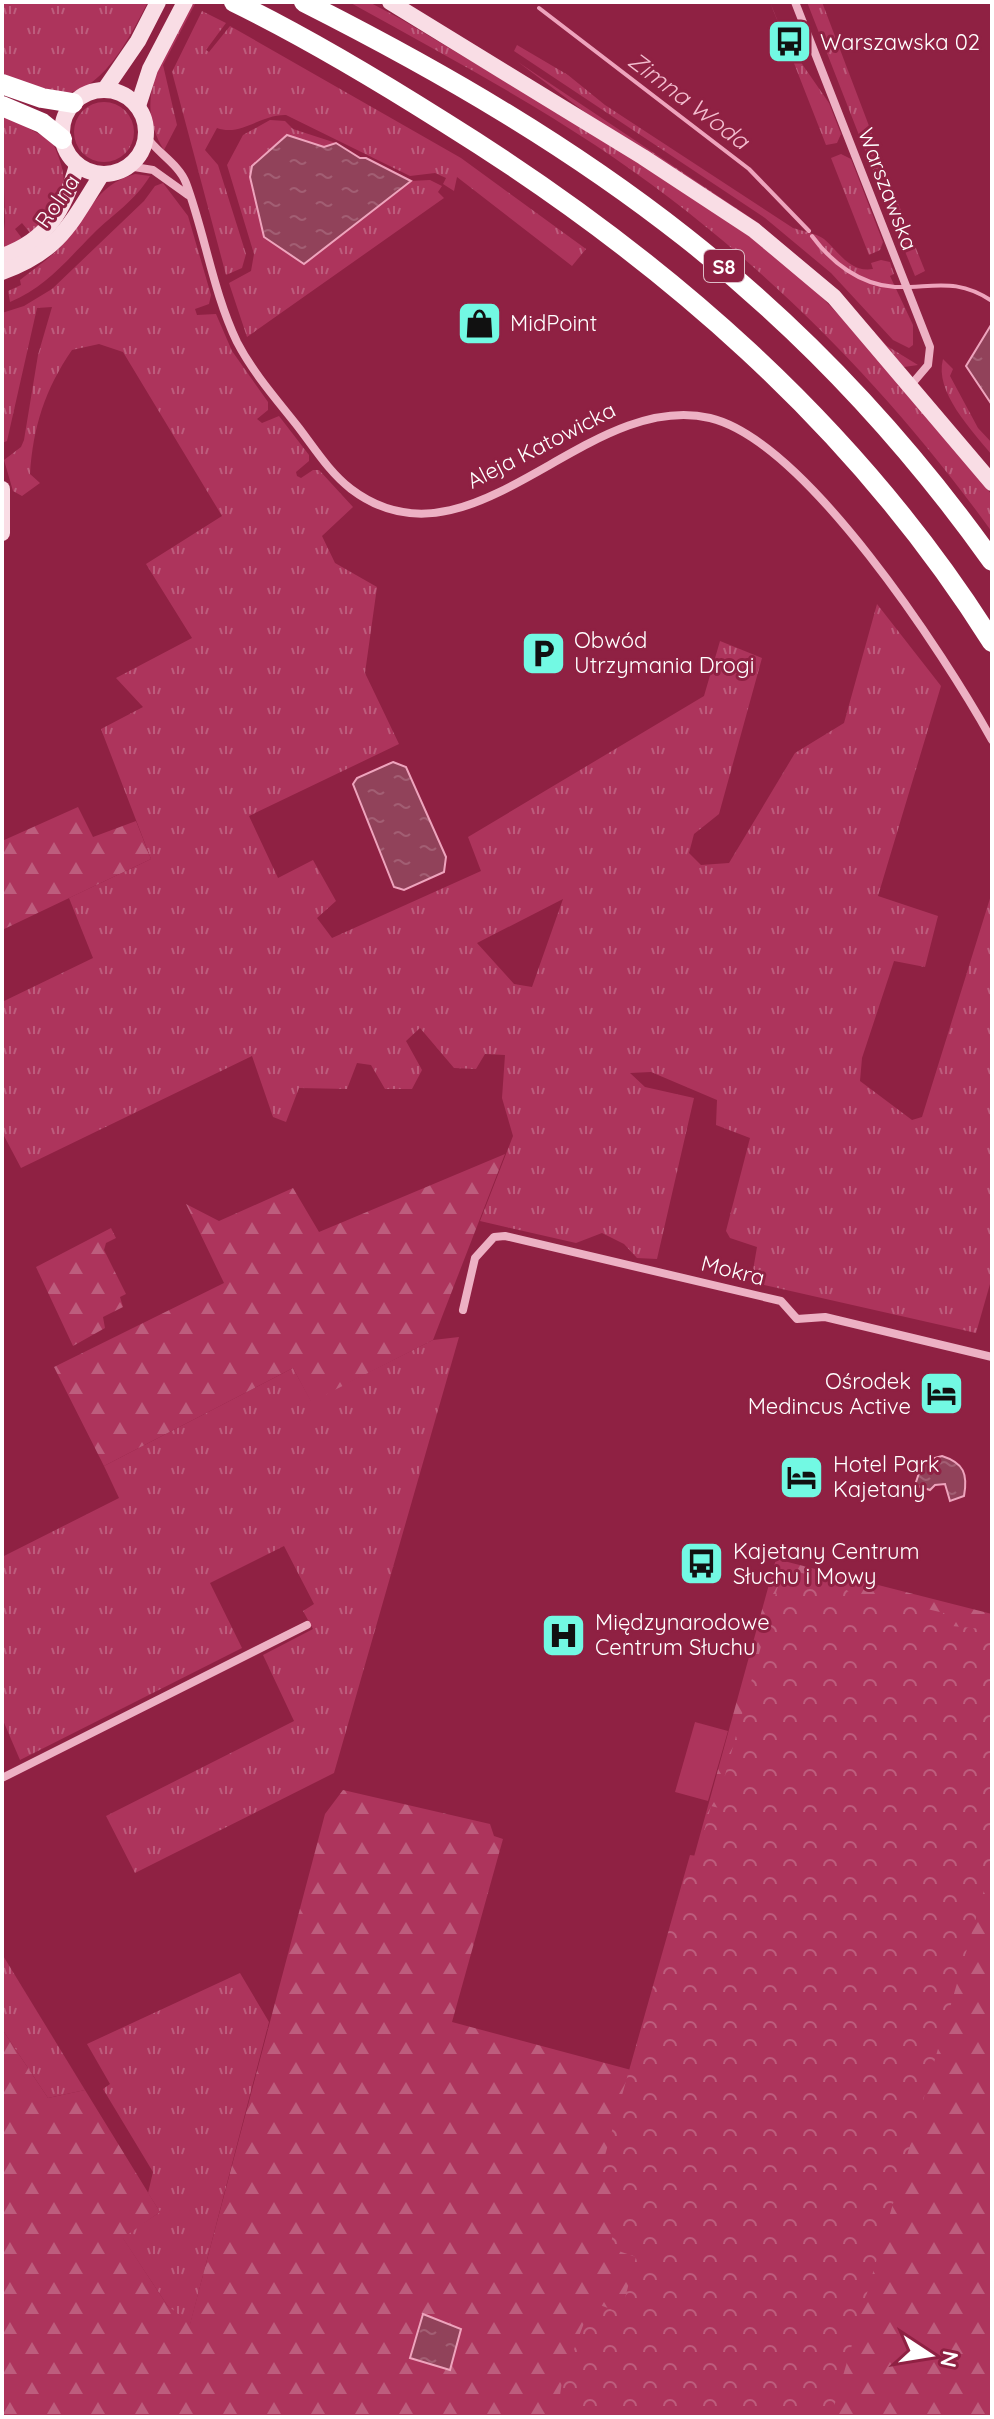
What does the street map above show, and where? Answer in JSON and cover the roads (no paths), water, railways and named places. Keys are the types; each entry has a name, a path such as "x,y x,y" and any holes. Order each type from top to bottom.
{"highway":[{"name":"S8","path":"234,2 408,99 495,153 587,218 725,327 803,402 870,476 933,555 992,642"},
{"name":"S8","path":"304,2 527,125 624,188 712,256 798,333 871,409 992,561"},
{"path":"2,84 42,98 73,103"},
{"path":"2,106 42,123 62,139"}],"street":[{"path":"105,89 138,41 158,2"},
{"path":"138,106 150,69 185,2"},
{"path":"390,2 643,157 754,230 834,297 992,483"},
{"name":"Warszawska","path":"795,2 932,353 928,365 911,385"},
{"path":"128,166 140,153 146,136 144,117 138,106 120,93 105,89 84,95 73,103 64,120 62,139 77,165 102,174 128,166 153,170 188,195"},
{"name":"Aleja Katowicka","path":"146,136 186,182 229,322 243,354 330,468 350,488 377,504 406,513 453,511 644,420 695,416 729,424 757,438 779,457 854,539 925,632 992,740"},
{"name":"Rolna","path":"2,256 29,244 53,223 65,203 77,165"},
{"name":"Rolna","path":"2,272 37,258 59,240 102,174"},
{"path":"2,489 2,533"},
{"name":"Mokra","path":"463,1310 477,1253 494,1237 505,1236 781,1301 797,1319 835,1319 992,1357"},
{"path":"2,1778 307,1625"}],"water":[{"path":"287,135 324,147 336,143 360,158 366,158 411,181 304,264 264,237 250,177 252,166"},
{"path":"992,325 992,405 966,366"},
{"path":"393,762 406,767 446,857 444,872 404,890 394,887 353,784 357,778"},
{"path":"942,1456 960,1466 965,1476 964,1496 950,1501 945,1484 935,1485 930,1490 915,1485 923,1461"},
{"path":"423,2314 461,2329 450,2370 410,2358"}],"waterway":[{"name":"Zimna Woda","path":"539,8 749,169 809,231"},
{"name":"Zimna Woda","path":"812,236 837,263 870,282 895,287 956,286 992,301"}],"place":[{"name":"Warszawska 02","path":"789,42"},
{"name":"MidPoint","path":"479,323"},
{"name":"Obwód Utrzymania Drogi","path":"543,653"},
{"name":"Ośrodek Medincus Active","path":"942,1394"},
{"name":"Hotel Park Kajetany","path":"802,1477"},
{"name":"Kajetany Centrum Słuchu i Mowy","path":"702,1564"},
{"name":"Międzynarodowe Centrum Słuchu","path":"564,1635"}]}
